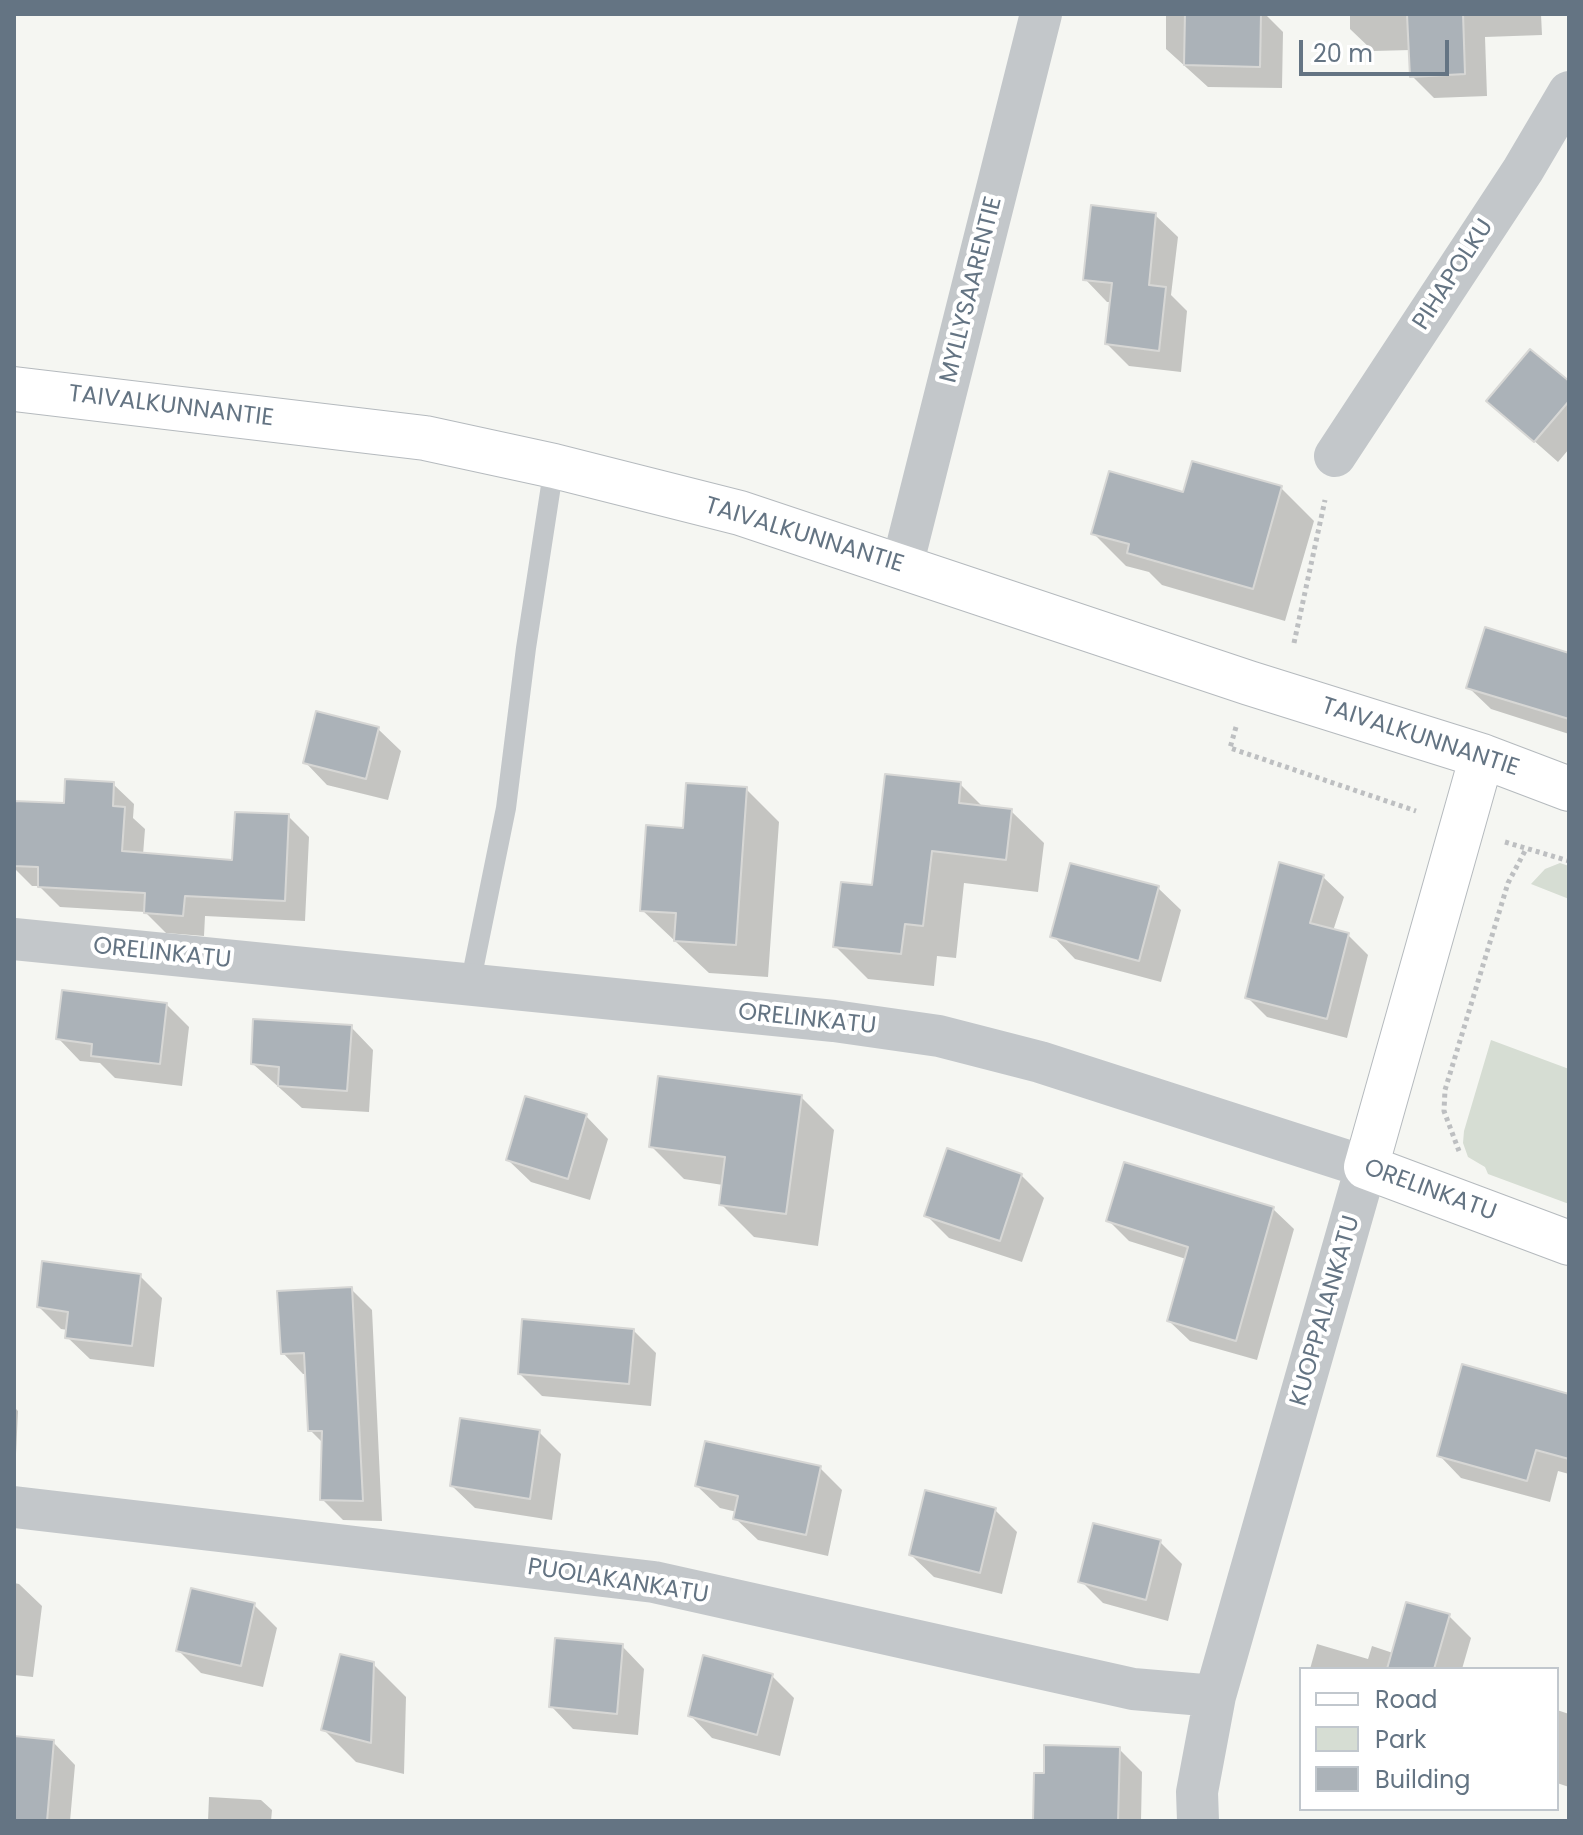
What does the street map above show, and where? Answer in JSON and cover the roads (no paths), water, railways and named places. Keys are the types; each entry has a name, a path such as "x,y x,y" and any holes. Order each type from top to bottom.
{"street":[{"name":"MYLLYSAARENTIE","path":"902,566 1041,14"},
{"name":"PIHAPOLKU","path":"1335,456 1523,170 1569,92"},
{"name":"TAIVALKUNNANTIE","path":"14,389 425,438 554,466 740,513 1249,683 1482,756 1569,789"},
{"name":"KUOPPALANKATU","path":"1198,1821 1197,1792 1215,1696 1482,756"},
{"name":"ORELINKATU","path":"14,939 834,1021 939,1036 1040,1062 1366,1167 1569,1243"},
{"name":"PUOLAKANKATU","path":"14,1507 654,1582 1133,1689 1215,1696"}],"lane":[{"path":"470,985 506,808 526,648 554,466"}]}
